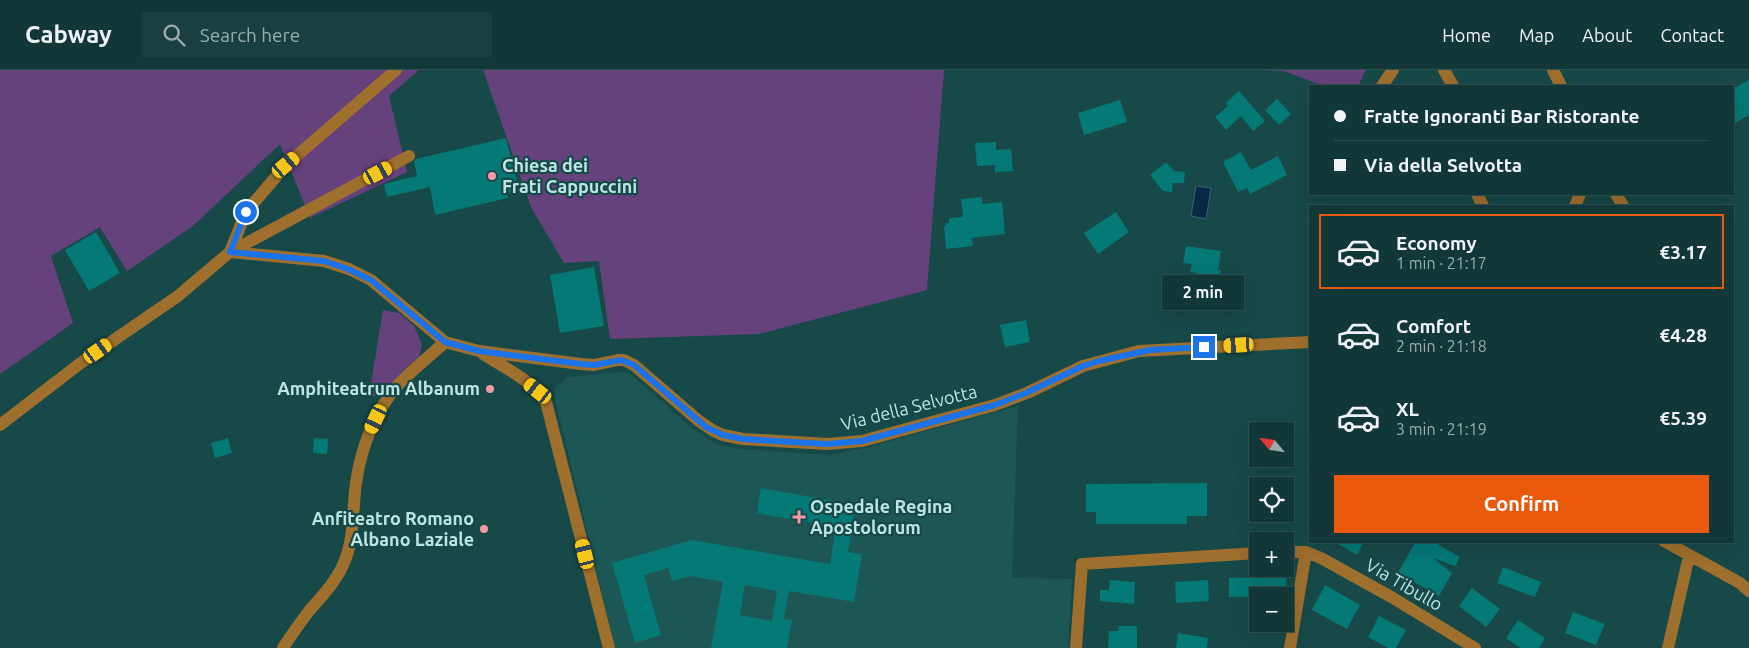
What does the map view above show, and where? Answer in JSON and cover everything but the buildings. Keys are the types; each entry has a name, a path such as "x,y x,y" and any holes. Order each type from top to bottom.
{"street":[{"path":"230,252 246,212 286,165 396,70"},
{"path":"1383,85 1393,70"},
{"path":"1444,70 1452,85"},
{"path":"1552,70 1560,85"},
{"path":"0,425 82,362 178,296 230,252 409,156"},
{"path":"230,252 324,261 348,269 371,280 445,342 399,385 379,414 362,456 356,482 353,530 343,565 334,581 299,624 283,648"},
{"name":"Via della Selvotta","path":"445,342 479,351 587,365 624,360 640,368 691,414 714,431 743,439 827,444 862,441 995,405 1026,393 1083,366 1139,351 1309,342"},
{"path":"479,351 528,383 538,391 546,402 609,648"},
{"path":"1667,543 1689,556 1746,584"},
{"name":"Via Tibullo","path":"1294,552 1306,552 1321,558 1393,598 1475,648"},
{"path":"1290,648 1306,552"},
{"path":"1076,648 1082,564 1249,554"},
{"path":"1668,648 1689,556"}],"shaded area":[{"path":"0,70 419,70 389,96 407,172 310,218 280,144 193,226 127,271 100,227 51,256 73,323 0,374"},
{"path":"483,70 944,70 927,290 759,334 610,339 599,261 564,263 531,207"},
{"path":"1262,70 1366,70 1358,85 1320,85 1284,71"},
{"path":"383,310 399,313 414,326 422,344 419,357 401,373 382,396 369,396"},
{"name":"Ospedale Regina Apostolorum","path":"622,372 630,374 692,428 716,444 740,449 830,455 861,449 1018,406 1012,578 1072,579 1068,648 615,648 553,390 568,377"}],"water":[{"path":"1196,186 1211,188 1206,219 1191,216"}],"place":[{"name":"Chiesa dei Frati Cappuccini","path":"492,176"},
{"name":"Amphiteatrum Albanum","path":"490,389"},
{"name":"Ospedale Regina Apostolorum","path":"799,517"},
{"name":"Anfiteatro Romano Albano Laziale","path":"484,529"}],"route":[{"path":"246,212 230,252 324,261 348,269 371,280 445,342 479,351 581,364 594,365 614,360 627,361 640,368 706,427 723,435 743,439 810,444 838,444 862,441 995,405 1026,393 1083,366 1099,361 1139,351 1204,347"}]}
